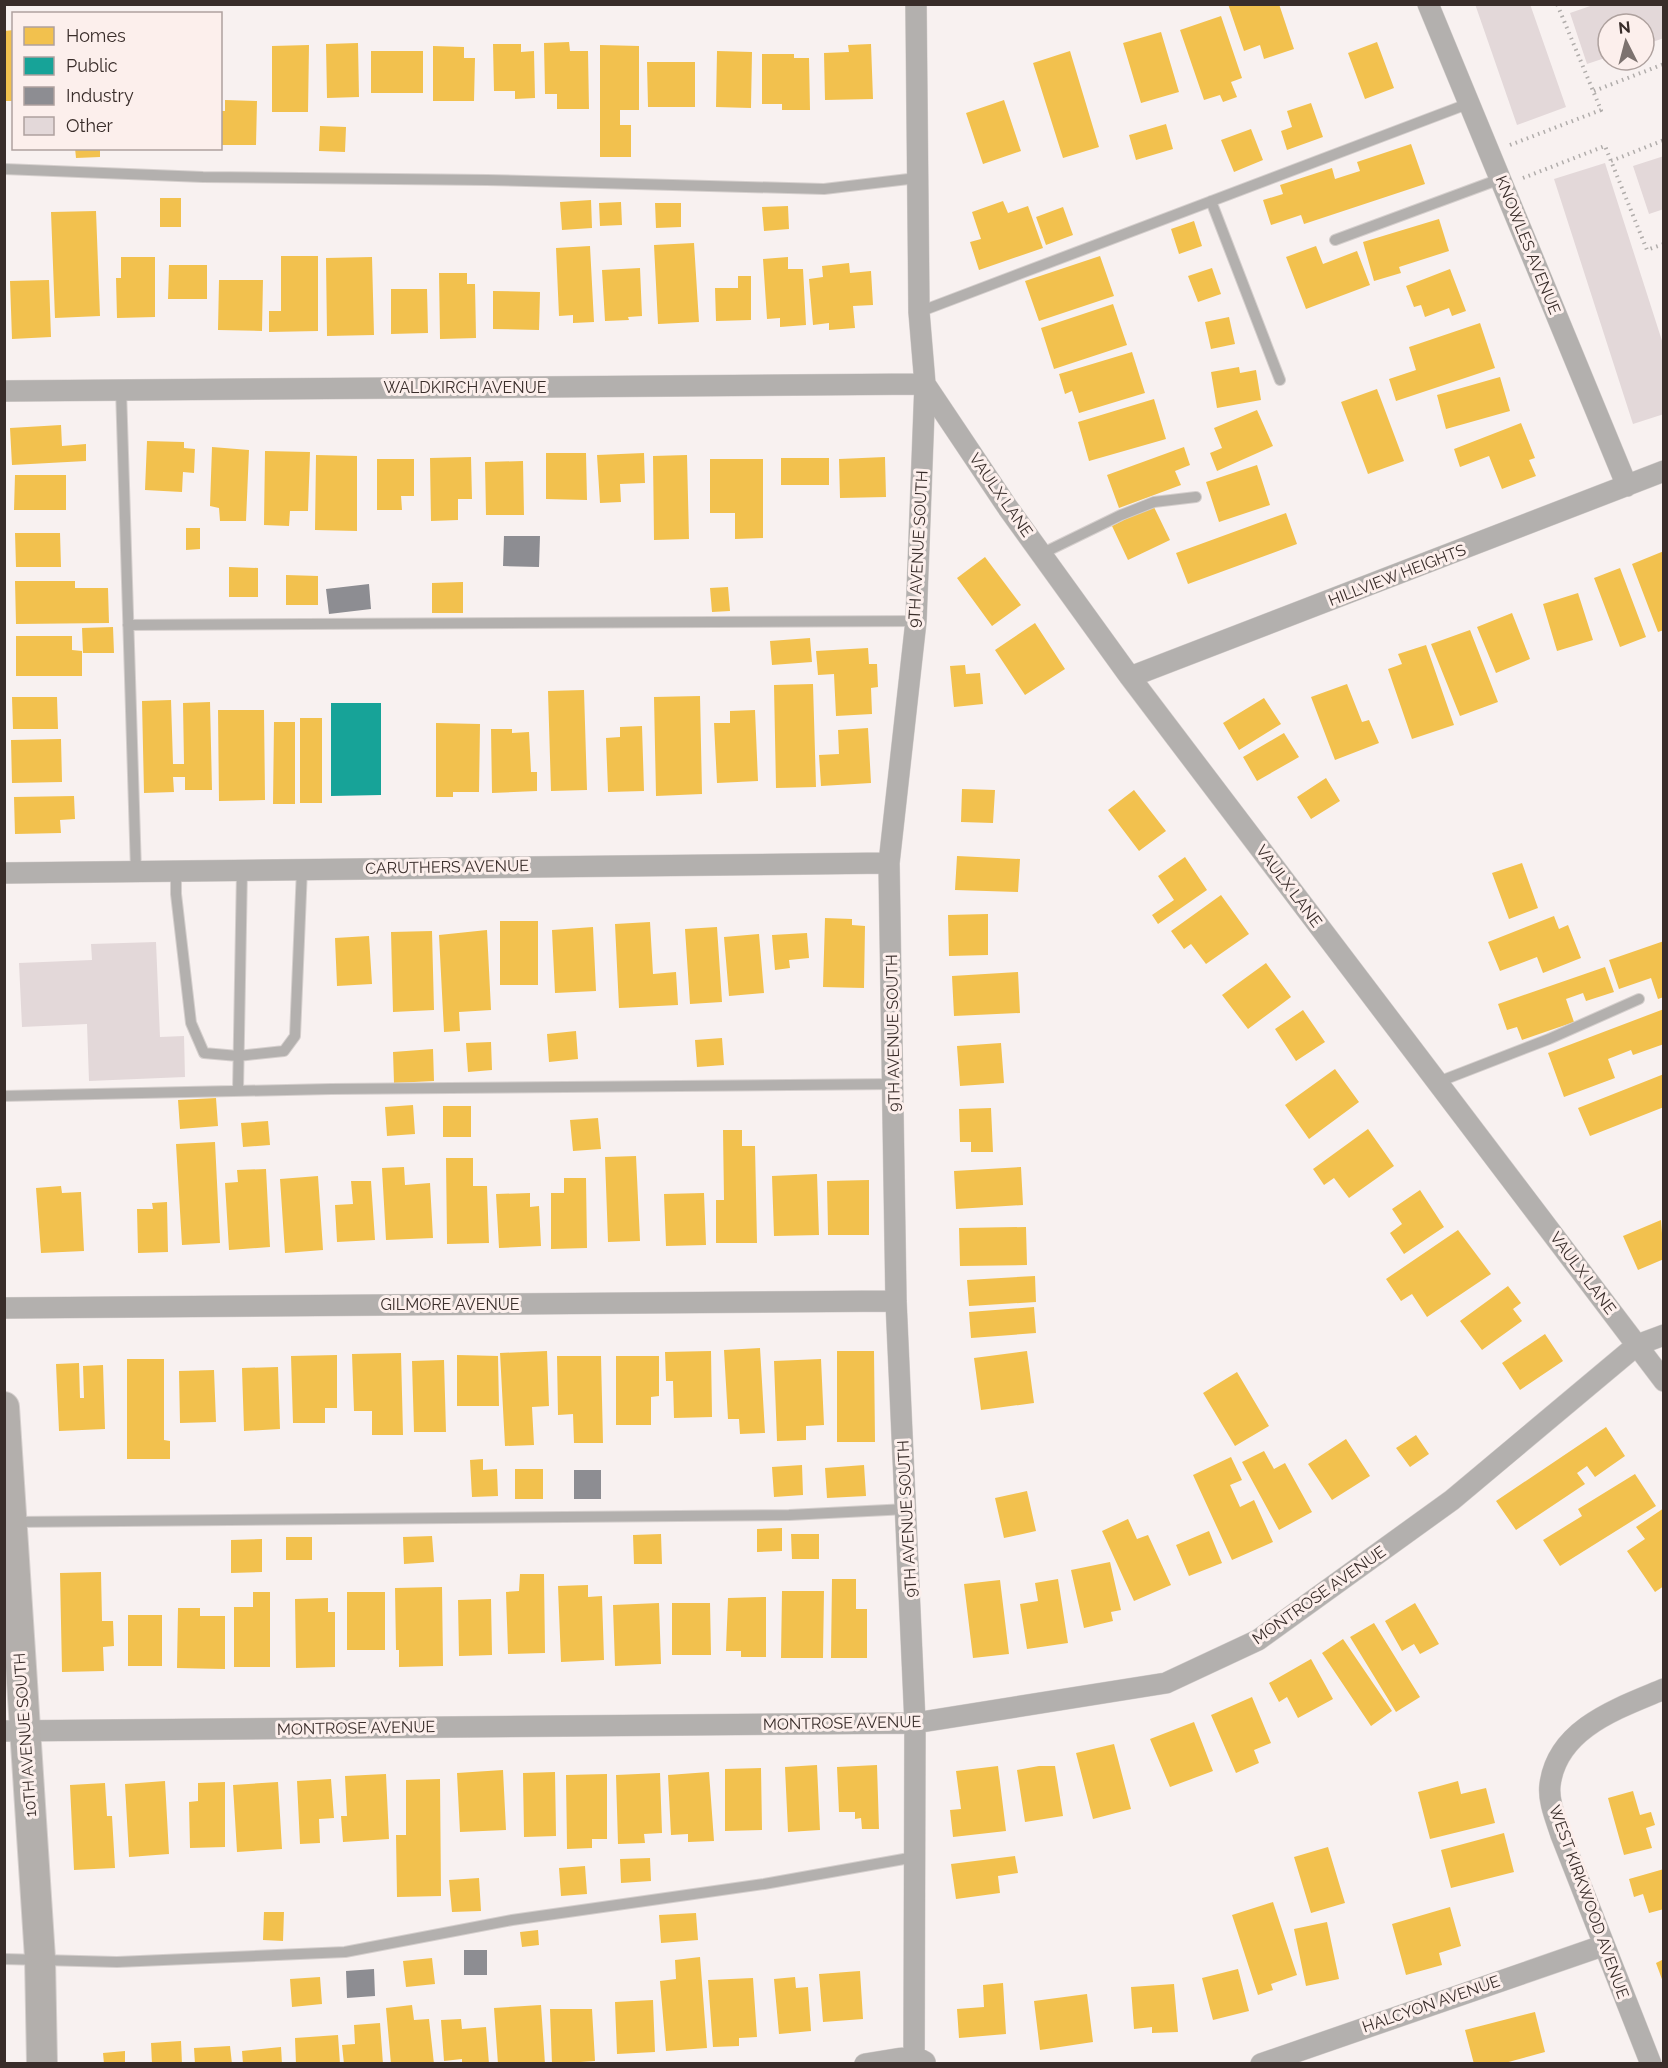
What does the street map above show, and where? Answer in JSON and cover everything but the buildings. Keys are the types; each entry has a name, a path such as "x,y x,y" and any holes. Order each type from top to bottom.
{"street":[{"name":"9TH AVENUE SOUTH","path":"916,4 919,312 925,384 916,621 889,863 896,1300 915,1723 919,2061"},
{"name":"KNOWLES AVENUE","path":"1428,4 1627,486"},
{"name":"WALDKIRCH AVENUE","path":"4,391 121,388 925,384"},
{"name":"VAULX LANE","path":"925,384 1041,554 1130,677 1664,1381"},
{"name":"HILLVIEW HEIGHTS","path":"1130,677 1664,471"},
{"name":"CARUTHERS AVENUE","path":"4,873 889,863"},
{"name":"GILMORE AVENUE","path":"4,1308 896,1300"},
{"name":"MONTROSE AVENUE","path":"14,1731 915,1723 1166,1683 1258,1640 1452,1500 1637,1345 1664,1335"},
{"name":"10TH AVENUE SOUTH","path":"4,1407 14,1731 40,1958 42,2064"},
{"name":"WEST KIRKWOOD AVENUE","path":"1651,2064 1602,1946 1561,1834 1551,1800 1550,1785 1557,1763 1570,1742 1587,1726 1609,1712 1664,1689"},
{"name":"HALCYON AVENUE","path":"1261,2064 1602,1946"},
{"path":"865,2064 919,2061"}],"lane":[{"path":"919,312 1470,103"},
{"path":"4,169 203,177 487,180 824,189 917,178"},
{"path":"1335,240 1500,179"},
{"path":"1211,201 1280,380"},
{"path":"121,388 136,871"},
{"path":"1041,554 1121,515 1154,502 1196,497"},
{"path":"128,626 916,621"},
{"path":"176,870 176,894 191,1023 204,1053 238,1056 284,1051 295,1035 302,869"},
{"path":"238,1090 242,870"},
{"path":"1438,1082 1549,1039 1639,999"},
{"path":"4,1096 238,1090 894,1084"},
{"path":"8,1522 789,1515 907,1509"},
{"path":"4,1959 40,1958 117,1962 345,1952 512,1920 764,1884 915,1857"}],"path":[{"path":"1509,145 1601,110 1557,4"},
{"path":"1594,91 1664,64"},
{"path":"1611,161 1664,140"},
{"path":"1522,178 1605,146 1647,250 1664,244"}]}
